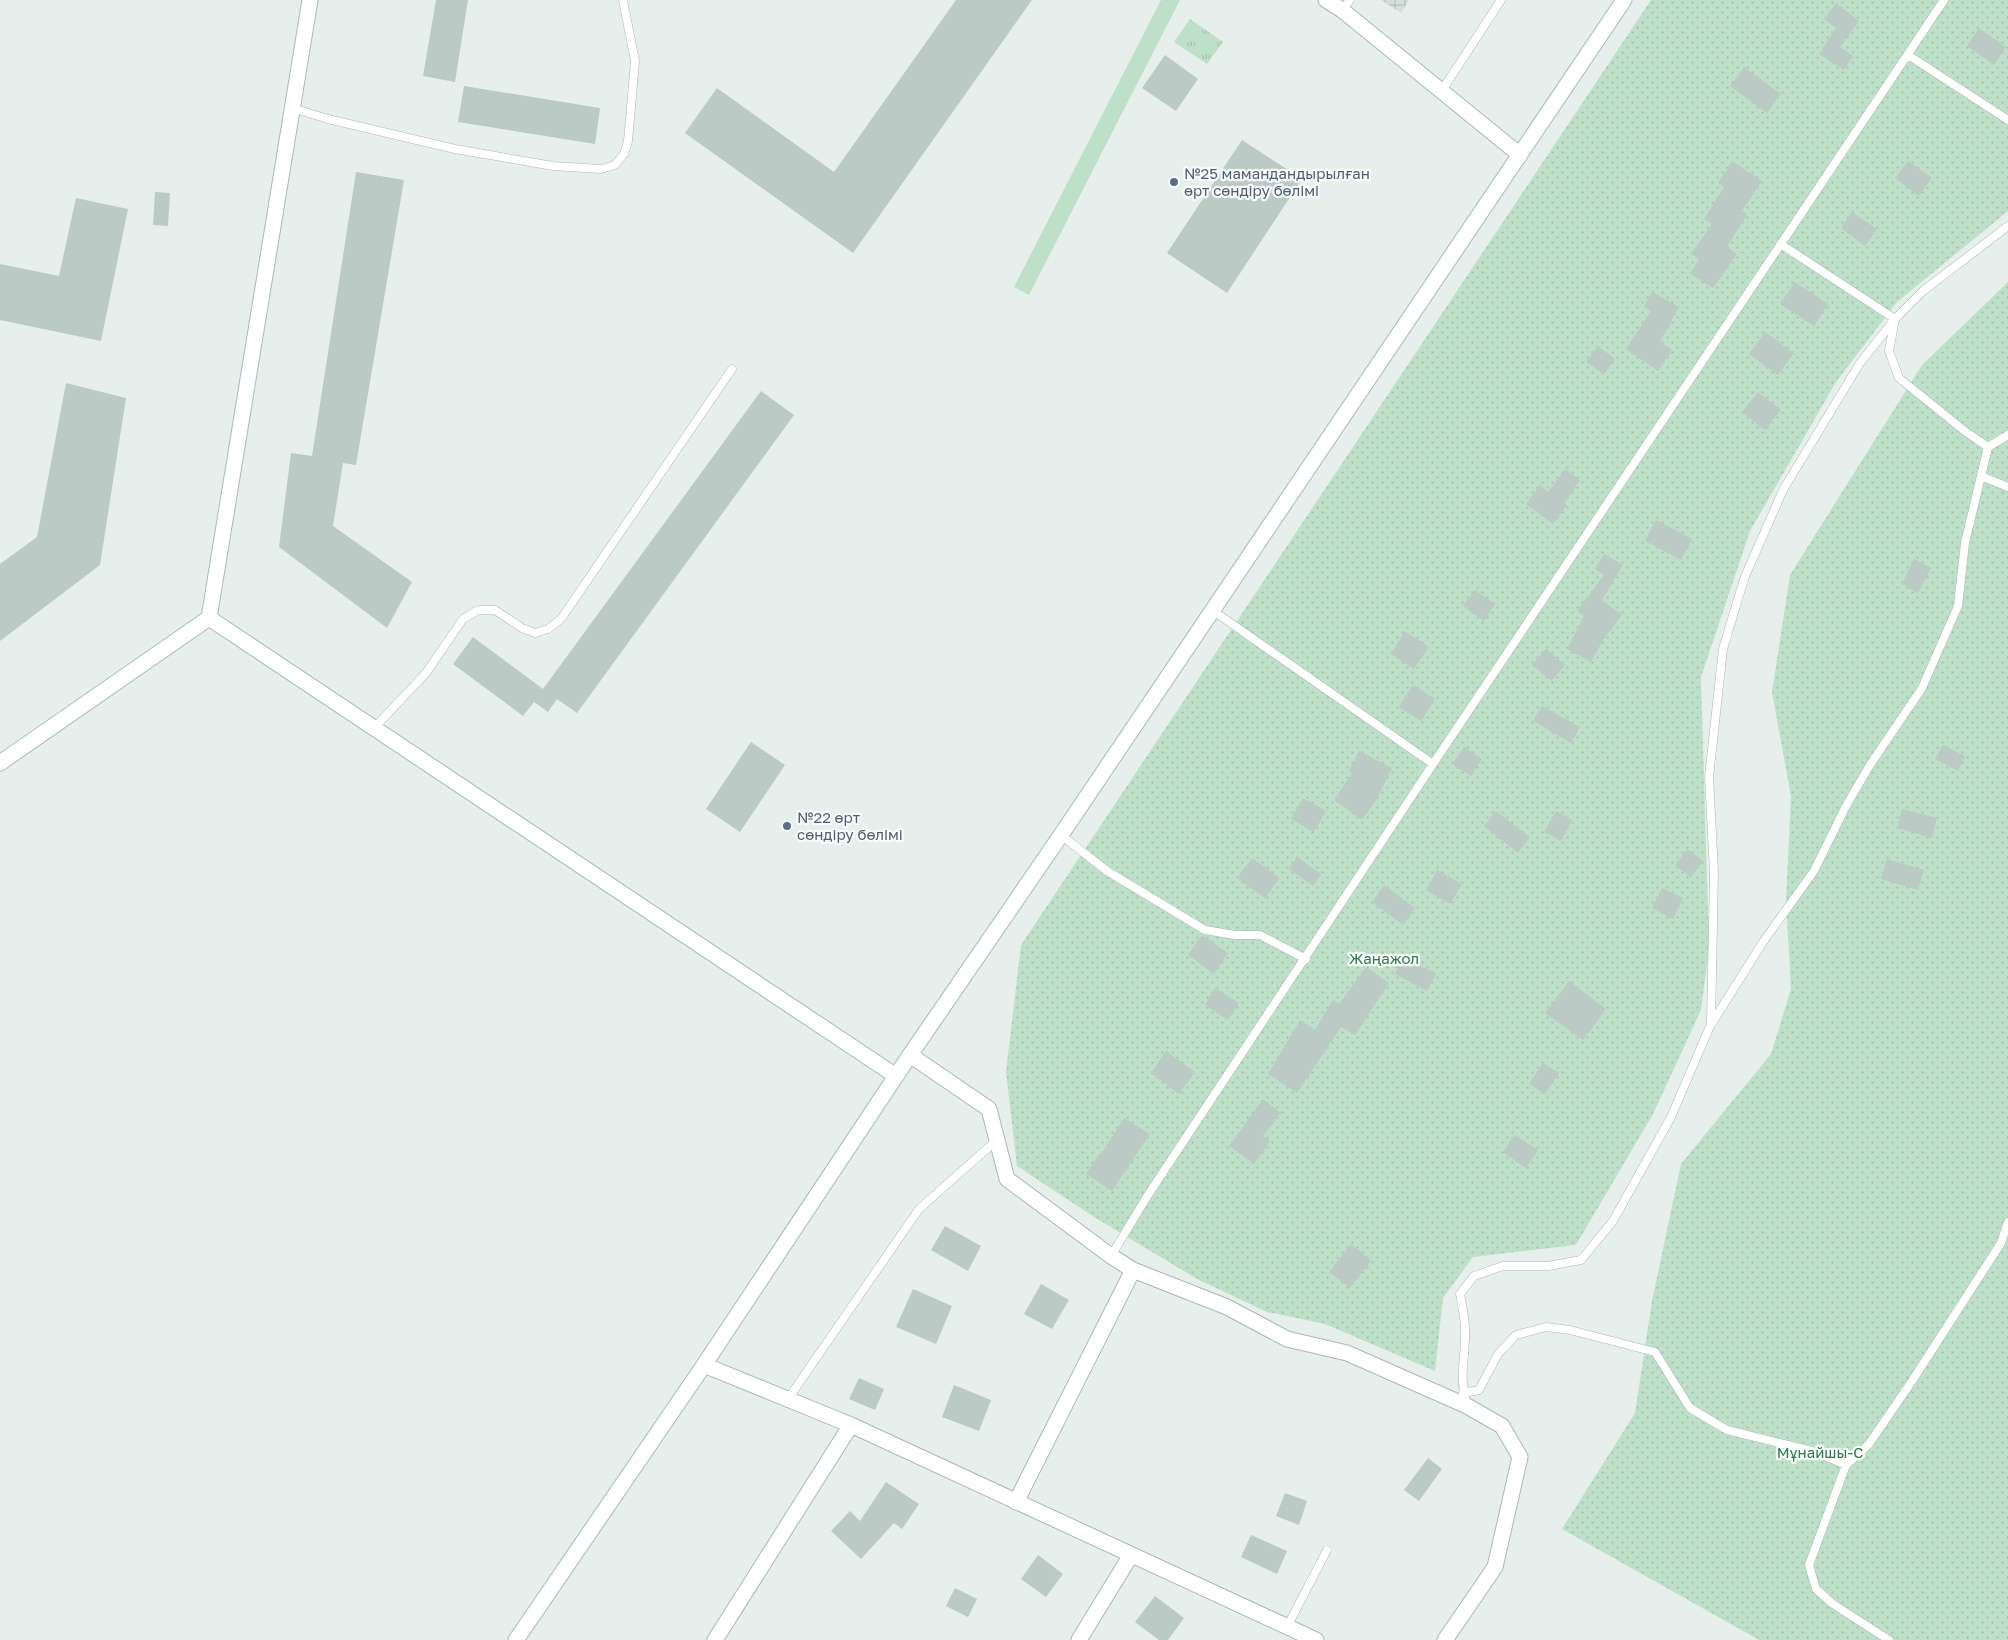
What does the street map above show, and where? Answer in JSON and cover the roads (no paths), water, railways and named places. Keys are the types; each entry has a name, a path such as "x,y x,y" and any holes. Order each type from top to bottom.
{"street":[{"path":"0,763 209,618 310,0"},
{"path":"1326,0 1346,5 1441,92 1520,155"},
{"path":"516,1640 704,1365 910,1055 1061,835 1624,0"},
{"path":"209,618 896,1076"},
{"path":"910,1055 989,1109 1007,1179 1111,1256 1133,1270 1227,1306 1287,1339 1347,1352 1465,1400 1502,1426 1520,1457 1495,1567 1445,1640"},
{"path":"1016,1502 1133,1270"},
{"path":"704,1365 850,1425 1316,1640"},
{"path":"715,1640 850,1425"},
{"path":"1079,1640 1131,1555"}],"lane":[{"path":"292,108 328,119 455,149 553,166 601,169 614,165 624,154 628,141 635,61 624,0"},
{"path":"1441,92 1501,0"},
{"path":"1111,1256 1148,1195 1306,959 1433,764 1782,245 1944,0"},
{"path":"1908,55 2008,120"},
{"path":"1711,1024 1714,872 1709,777 1723,649 1744,579 1783,490 1860,363 1895,319 1923,291 2008,226"},
{"path":"1782,245 1895,319"},
{"path":"1895,319 1889,351 1899,378 1988,448"},
{"path":"374,728 426,673 463,619 478,610 495,610 522,628 535,633 548,629 561,619 732,369"},
{"path":"1846,1465 1816,1452 1727,1430 1690,1408 1655,1352 1570,1330 1546,1327 1516,1335 1498,1354 1479,1390 1465,1400 1461,1369 1465,1329 1460,1294 1474,1276 1503,1266 1548,1266 1581,1260 1613,1222 1671,1117 1711,1024 1763,942 1814,871 1846,806 1870,765 1922,688 1958,606 1965,543 1988,448 2008,435"},
{"path":"1981,476 2008,487"},
{"path":"1212,610 1433,764"},
{"path":"1061,835 1108,871 1205,930 1235,935 1260,935 1306,959"},
{"path":"788,1399 919,1209 997,1140"},
{"path":"1888,1640 1832,1604 1816,1589 1809,1565 1846,1465 1870,1444 1912,1381 2001,1243 2008,1222"},
{"path":"1287,1627 1327,1550"}],"place":[{"name":"№25 мамандандырылған өрт сөндіру бөлімі","path":"1174,182"},
{"name":"№22 өрт сөндіру бөлімі","path":"787,826"}],"park label":[{"name":"Жаңажол","path":"1384,958"},
{"name":"Мұнайшы-С","path":"1820,1452"}]}
